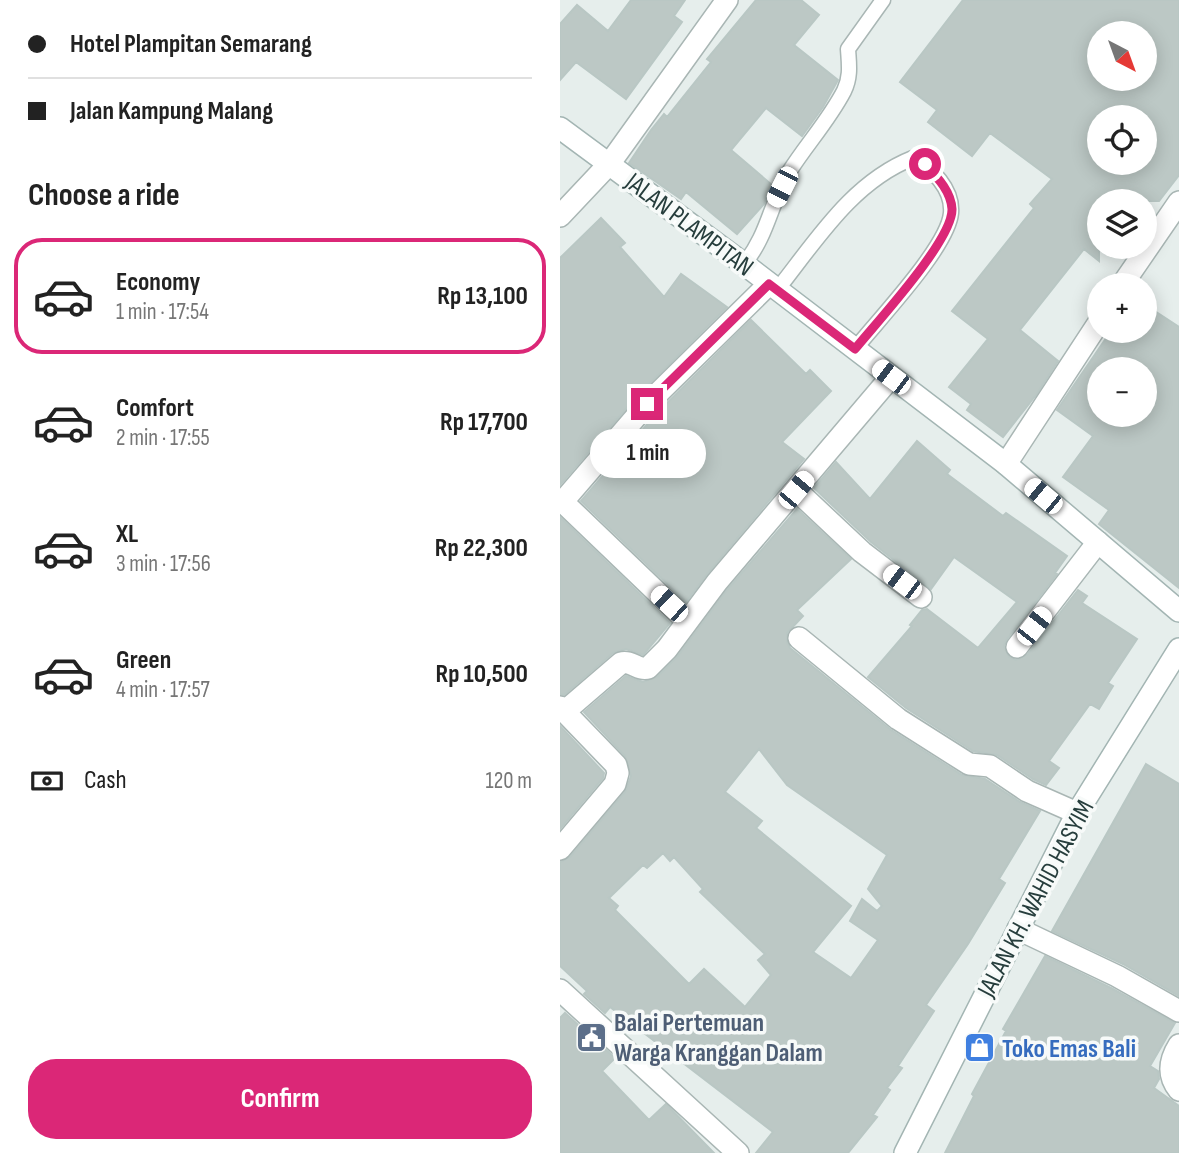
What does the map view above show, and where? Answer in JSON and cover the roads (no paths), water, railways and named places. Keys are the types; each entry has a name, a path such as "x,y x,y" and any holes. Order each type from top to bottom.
{"street":[{"path":"560,216 610,163 727,0"},
{"name":"JALAN PLAMPITAN","path":"560,128 610,163 1006,464 1179,611"},
{"path":"1130,273 1179,202"},
{"path":"687,621 566,505 565,499 647,404 773,287"},
{"path":"1006,464 1087,340"},
{"path":"560,849 615,784 618,773 616,765 562,709 621,663 626,661 644,669 648,668 667,649 717,582 891,377"},
{"path":"796,490 862,552 921,597"},
{"path":"1017,647 1098,542"},
{"path":"799,638 898,719 969,764 990,766 1027,791 1077,813"},
{"name":"JALAN KH. WAHID HASYIM","path":"905,1153 1077,813 1179,649"},
{"path":"1018,929 1117,976 1179,1011"},
{"path":"560,990 738,1153"},
{"path":"1179,1045 1171,1064 1170,1076 1179,1090"}],"lane":[{"path":"744,264 764,235 773,205 788,174 844,92 850,75 848,49 883,0"},
{"path":"773,287 857,192 902,162 913,158 925,164 947,191 952,210 950,222 921,269 855,349"}],"place":[{"name":"Balai Pertemuan Warga Kranggan Dalam","path":"591,1037"},
{"name":"Toko Emas Bali","path":"979,1048"}]}
